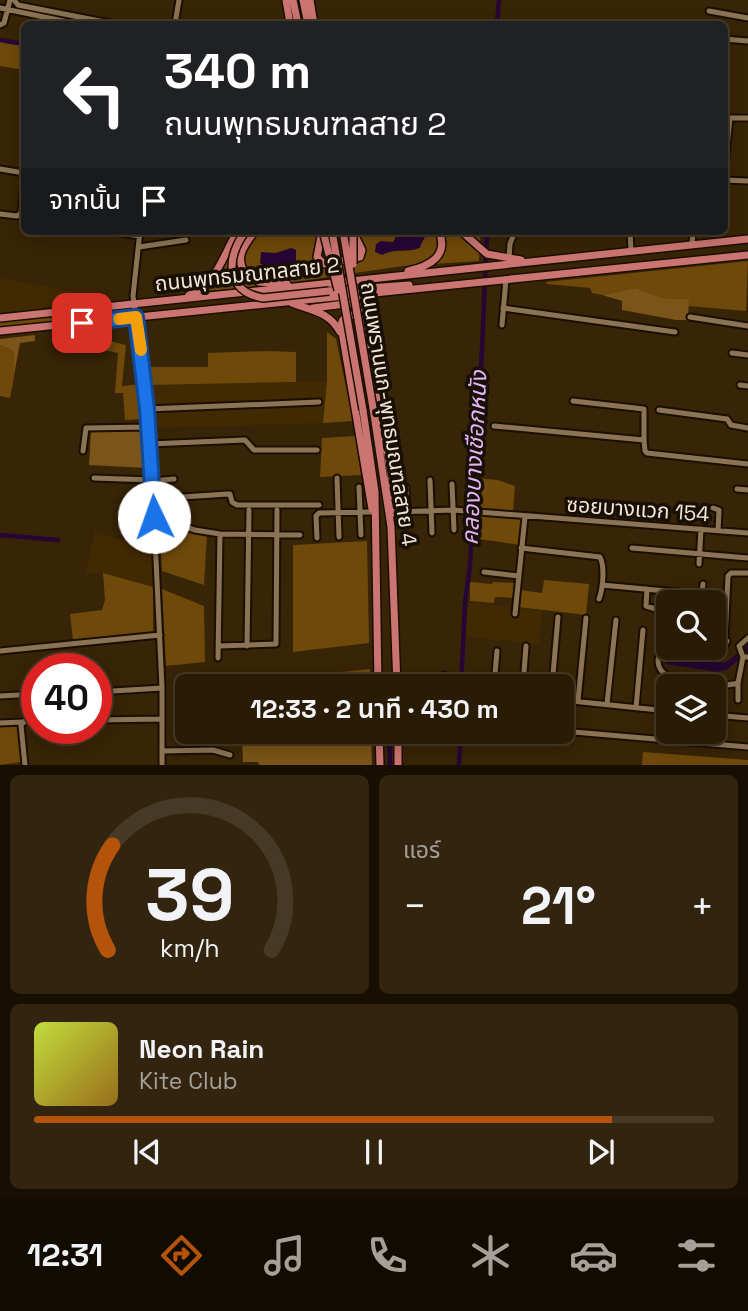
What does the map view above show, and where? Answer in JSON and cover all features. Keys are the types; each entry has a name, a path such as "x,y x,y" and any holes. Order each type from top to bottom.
{"main road":[{"path":"286,0 290,21"},
{"path":"293,0 297,21"},
{"path":"303,0 311,21"},
{"path":"310,0 312,21"},
{"path":"163,301 192,294 207,285 236,235"},
{"path":"243,235 235,248 231,263 234,277 245,290 255,296 263,298 389,285 435,286"},
{"path":"252,235 243,247 240,257 241,266 251,279 262,283 312,285"},
{"path":"321,235 317,257 324,264 360,257 362,250 352,235"},
{"path":"323,235 346,310"},
{"name":"ถนนพรานนก-พุทธมณฑลสาย 4","path":"333,235 374,485 378,674"},
{"path":"349,235 357,298 365,328 392,478 393,554"},
{"name":"ถนนพรานนก-พุทธมณฑลสาย 4","path":"349,235 388,495 393,554 397,674"},
{"path":"377,278 421,267 435,260 442,247 440,235"},
{"path":"465,235 492,256 533,261"},
{"name":"ถนนพุทธมณฑลสาย 2","path":"0,317 748,239"},
{"path":"716,242 722,247 719,257"},
{"name":"ถนนพุทธมณฑลสาย 2","path":"0,331 748,255"},
{"path":"305,309 354,303 357,298 369,293"},
{"path":"289,302 318,311 330,318 340,331 344,346"},
{"path":"365,328 356,316 345,317 341,324 375,537"},
{"path":"379,744 380,765"},
{"path":"398,744 398,765"}],"street":[{"path":"0,25 5,23 12,0 18,5 100,21"},
{"path":"176,21 179,0"},
{"path":"0,8 53,21"},
{"path":"709,11 748,18"},
{"path":"33,21 34,16"},
{"path":"728,39 748,41"},
{"path":"728,118 748,118"},
{"path":"0,169 21,172"},
{"path":"728,180 748,181"},
{"path":"0,214 21,214"},
{"path":"140,235 133,292 147,409 153,495 162,688 162,765"},
{"path":"177,235 177,241"},
{"path":"509,258 513,235"},
{"path":"630,235 631,251"},
{"path":"692,245 693,235"},
{"path":"139,247 186,240"},
{"path":"502,325 506,279"},
{"path":"503,308 676,332"},
{"path":"690,317 748,326"},
{"path":"732,353 748,355"},
{"path":"740,384 748,386"},
{"path":"573,401 644,409 644,440 647,453 748,464"},
{"path":"147,409 319,402"},
{"path":"659,410 726,418 731,425 748,428"},
{"path":"494,426 644,440"},
{"path":"83,452 86,428 148,427"},
{"path":"149,444 245,440 254,450 317,450"},
{"path":"94,478 173,479"},
{"path":"337,478 339,537"},
{"path":"430,480 432,533"},
{"path":"452,484 454,530"},
{"path":"359,487 361,535"},
{"path":"406,487 407,525"},
{"path":"737,489 748,490"},
{"path":"153,495 182,497 230,494 232,502 237,505 319,505"},
{"path":"713,508 719,510 718,531"},
{"path":"247,646 248,510"},
{"path":"219,646 276,644 277,510"},
{"name":"ซอยบางแวก 154","path":"394,512 453,510 748,533"},
{"path":"317,538 317,514 372,512"},
{"path":"154,517 195,530 220,534 300,534"},
{"path":"515,614 525,517"},
{"path":"699,564 701,529"},
{"path":"218,658 220,534"},
{"path":"521,548 600,557 603,561 599,600"},
{"path":"632,548 748,558"},
{"path":"485,572 518,576"},
{"path":"726,598 728,576 731,573 748,573"},
{"path":"602,585 698,594 702,592 703,584"},
{"path":"647,589 646,606 656,609"},
{"path":"553,674 558,617"},
{"path":"578,702 586,618"},
{"path":"607,705 616,620"},
{"path":"636,708 643,631"},
{"path":"0,651 160,635"},
{"path":"738,700 738,683 748,638"},
{"path":"726,644 743,653"},
{"path":"524,674 526,646"},
{"path":"495,674 498,651"},
{"path":"658,660 660,668 667,676 700,685 725,686 738,683"},
{"path":"112,691 162,688"},
{"path":"0,696 21,695"},
{"path":"574,702 656,710"},
{"path":"726,716 748,718"},
{"path":"112,720 162,719"},
{"path":"0,723 21,722"},
{"path":"574,732 748,747"},
{"path":"24,744 25,765"},
{"path":"162,751 214,750 230,755"}],"shaded area":[{"path":"0,39 21,42 21,70 0,66"},
{"path":"243,235 318,235 315,258 324,266 358,262 354,235 480,235 479,261 403,266 260,287 204,291 213,282 234,243"},
{"path":"397,235 425,235 421,247 382,255 375,252 376,244 381,241 393,242"},
{"path":"291,248 296,250 296,261 290,265 266,268 260,263 261,252 276,253"},
{"path":"748,261 746,311 688,306 688,299 663,298 636,288 602,295 592,293 590,288 546,282"},
{"path":"0,278 95,296 96,303 0,313"},
{"path":"636,288 663,298 689,299 688,320 622,310 622,301 602,295"},
{"path":"123,308 128,310 128,314 0,329 0,321"},
{"path":"101,328 102,339 126,345 122,386 141,384 143,419 125,420 123,393 115,393 118,353 53,339 53,333"},
{"path":"327,332 336,339 353,421 323,423 327,381"},
{"path":"35,335 35,341 20,343 14,375 14,355 12,350 0,345 0,339"},
{"path":"0,345 12,350 14,355 10,398 0,396"},
{"path":"296,352 296,382 149,385 147,367 208,367 208,353"},
{"path":"327,381 323,423 152,428 149,385"},
{"path":"91,431 143,431 147,468 89,465"},
{"path":"355,436 361,475 320,477 322,438"},
{"path":"472,478 498,480 515,486 513,512 526,515 520,545 472,538"},
{"path":"159,521 207,535 204,585 162,571"},
{"path":"95,531 152,551 153,587 103,573 85,573"},
{"path":"367,541 369,643 293,652 293,545"},
{"path":"103,573 153,587 153,632 73,640 70,614 102,610 105,600"},
{"path":"544,580 589,584 586,615 518,607 520,590 542,593"},
{"path":"470,582 515,583 513,598 495,597 494,603 470,601"},
{"path":"162,589 204,606 205,662 166,666"},
{"path":"469,602 542,611 539,644 465,637"},
{"path":"748,645 748,651 728,669 718,672 665,664 666,660 725,663"},
{"path":"370,669 370,674 324,674"},
{"path":"19,719 21,762 0,765 0,720"},
{"path":"242,744 371,744 372,765 259,765 258,762 243,762"},
{"path":"643,752 748,760 748,765 642,765"}],"waterway":[{"name":"คลองบางเชือกหนัง","path":"497,21 499,0"},
{"path":"0,40 21,44"},
{"name":"คลองบางเชือกหนัง","path":"462,674 470,565 487,235"},
{"path":"0,535 58,540"},
{"path":"389,744 390,765"},
{"name":"คลองบางเชือกหนัง","path":"459,765 460,744"}],"slow traffic":[{"path":"119,319 136,317 141,350"}],"route":[{"path":"82,323 136,317 144,372 154,517"}]}
